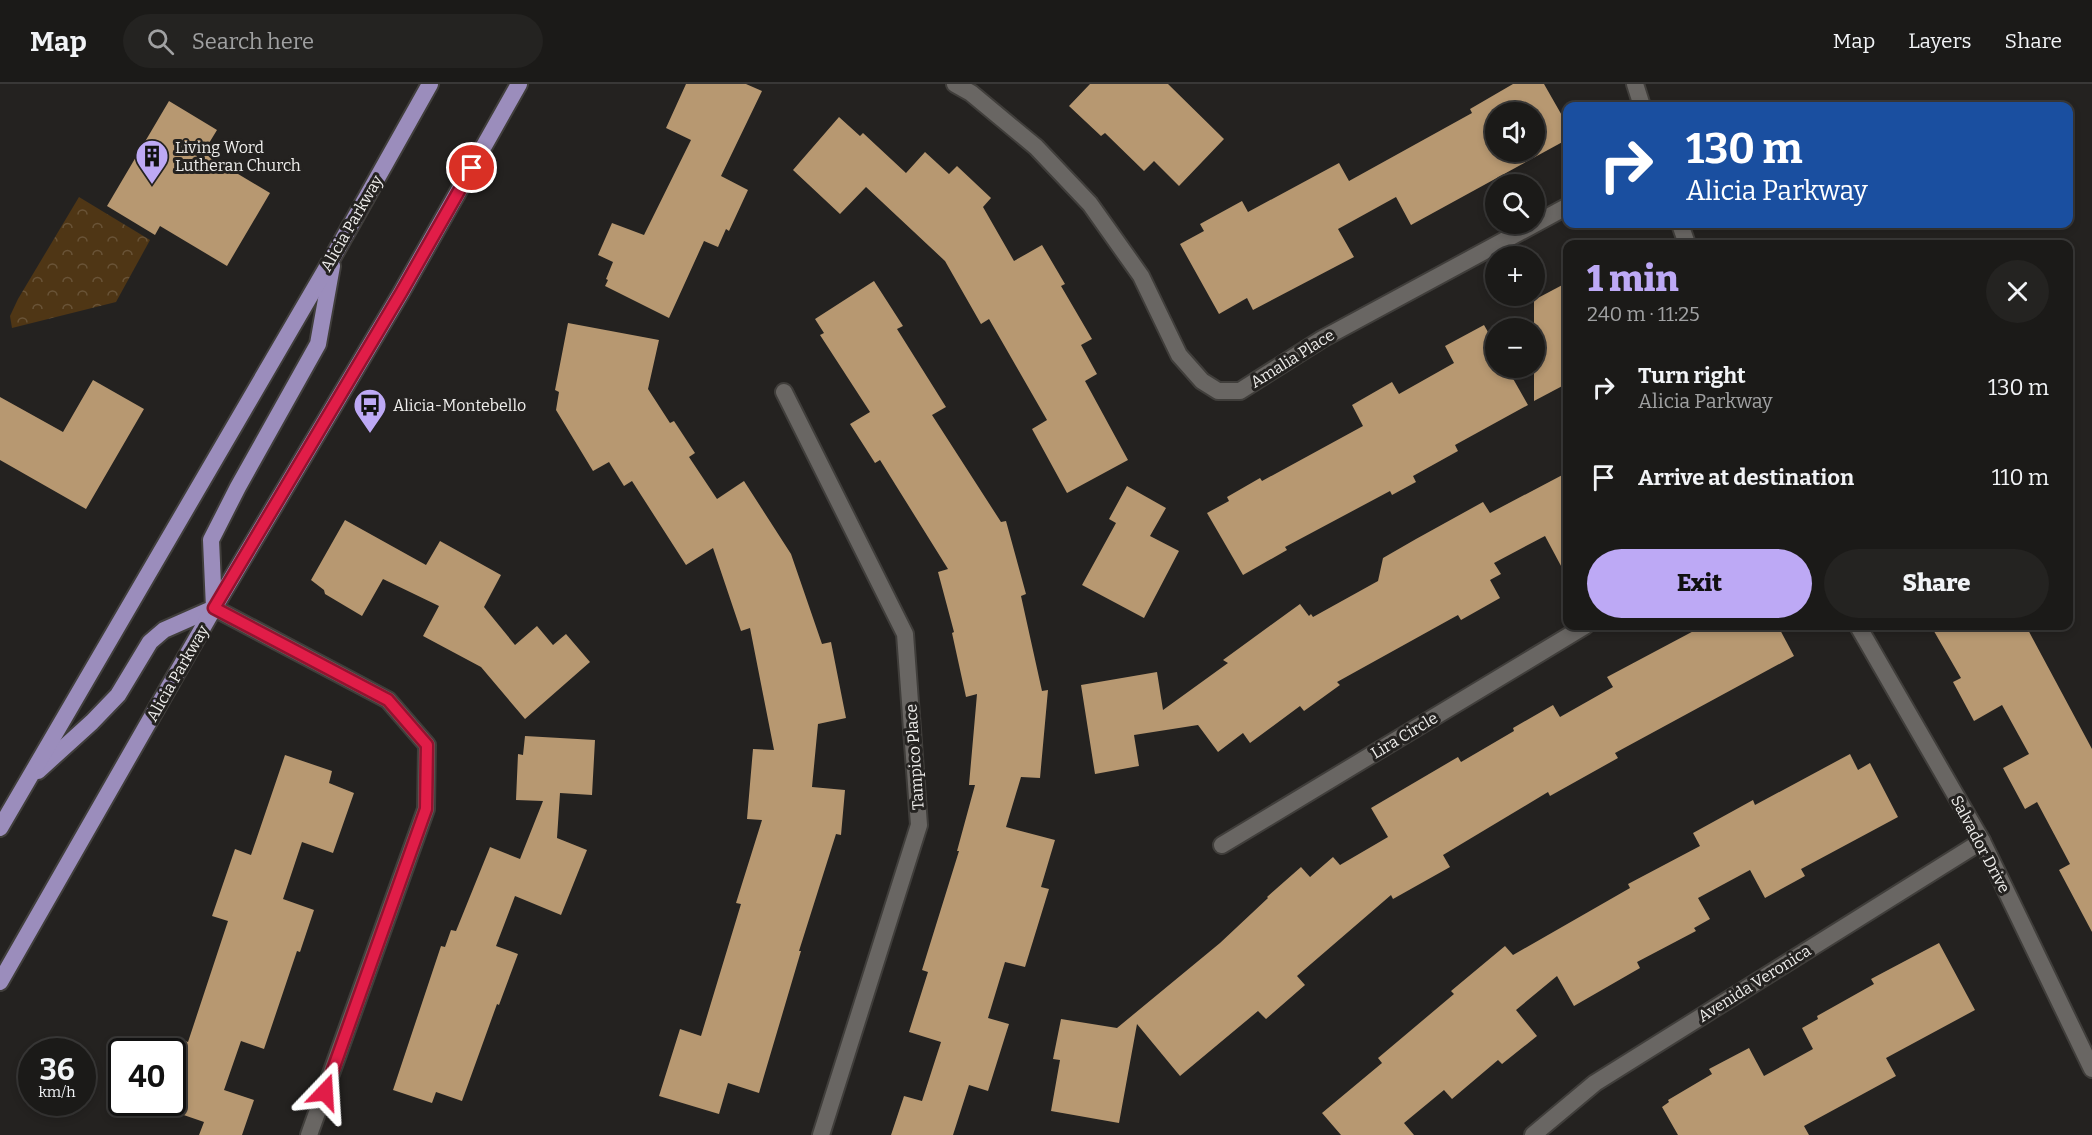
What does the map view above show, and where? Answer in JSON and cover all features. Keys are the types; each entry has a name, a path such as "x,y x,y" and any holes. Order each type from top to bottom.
{"main road":[{"name":"Alicia Parkway","path":"0,828 334,255 430,84"},
{"name":"Alicia Parkway","path":"0,982 214,608 401,293 519,84"},
{"path":"26,782 118,695 150,642 164,630 214,608 211,540 238,486 318,344 334,255"}],"street":[{"name":"Amalia Place","path":"956,84 971,93 1036,147 1090,204 1141,276 1179,355 1202,381 1218,391 1240,391 1322,339 1563,209"},
{"path":"1635,84 1641,102"},
{"name":"Tampico Place","path":"784,392 905,634 919,825 821,1135"},
{"path":"214,608 388,700 427,745 426,809 309,1135"},
{"name":"Lira Circle","path":"1222,845 1578,630"},
{"name":"Salvador Drive","path":"1860,630 1982,841 2092,1069"},
{"name":"Avenida Veronica","path":"1533,1135 1595,1083 1982,841"}],"green space":[{"path":"79,197 150,240 116,302 12,328 10,316 18,299"}],"building":[{"path":"686,84 746,84 762,91 721,176 748,190 729,231 726,229 718,247 704,241 669,318 605,286 613,262 598,255 612,223 644,235 691,140 666,128"},
{"path":"1090,84 1168,84 1224,139 1179,186 1154,161 1144,171 1105,133 1101,136 1069,106"},
{"path":"1513,84 1544,84 1563,117 1563,142 1545,152 1545,102 1485,102 1485,162 1526,162 1504,174 1485,174 1485,184 1411,225 1396,197 1338,229 1354,257 1253,310 1247,298 1219,314 1180,244 1204,231 1200,224 1242,201 1248,212 1339,163 1349,181 1472,113 1470,109"},
{"name":"Living Word Lutheran Church","path":"169,101 217,130 203,153 270,193 227,266 160,226 155,235 107,206"},
{"path":"839,117 860,136 863,133 906,173 925,152 949,174 957,166 991,198 983,207 1014,261 1042,245 1065,284 1061,286 1092,339 1081,345 1097,374 1085,381 1128,460 1067,493 1032,429 1047,420 989,319 981,324 945,261 866,187 840,214 793,170"},
{"path":"874,281 903,326 897,329 946,407 932,415 1001,522 1006,521 1026,594 1021,596 1042,691 1048,690 1040,778 1021,777 1006,827 1055,840 1041,887 1049,889 1025,967 1005,962 988,1018 1009,1024 988,1091 969,1085 953,1135 891,1135 904,1096 922,1101 941,1042 909,1032 928,972 922,970 959,851 957,851 975,785 969,785 977,694 966,697 952,633 954,632 938,572 948,569 880,460 875,463 850,424 870,412 820,335 824,333 815,319"},
{"path":"1563,285 1563,386 1534,401 1534,378 1545,378 1545,318 1534,318 1534,306 1545,306 1545,294"},
{"path":"568,323 659,340 648,389 670,423 674,421 695,453 689,457 717,499 744,481 791,554 822,644 831,642 846,718 818,724 812,787 845,790 841,835 836,834 799,951 801,951 759,1093 728,1083 719,1114 659,1096 680,1029 701,1036 741,904 736,903 762,820 747,819 753,749 774,750 750,628 741,631 713,548 686,565 632,481 624,486 609,462 593,471 556,410 559,392 555,390"},
{"path":"1484,325 1485,378 1513,378 1528,405 1455,445 1458,451 1413,476 1416,482 1392,495 1390,491 1285,547 1287,550 1243,575 1207,513 1229,501 1227,497 1260,478 1262,481 1363,426 1352,405 1392,382 1399,394 1454,363 1445,346"},
{"path":"93,380 144,409 86,509 0,460 0,397 63,432"},
{"path":"1563,475 1563,570 1545,536 1494,563 1501,574 1490,580 1500,598 1461,620 1458,615 1337,682 1340,685 1304,711 1300,706 1250,743 1243,733 1218,752 1198,725 1134,735 1139,766 1095,774 1081,685 1157,672 1163,710 1228,663 1223,660 1300,604 1309,616 1311,614 1313,617 1378,581 1383,558 1483,502 1490,513"},
{"path":"1127,486 1166,508 1150,536 1179,551 1144,618 1082,585 1116,523 1109,519"},
{"path":"345,520 426,565 440,541 501,575 484,607 515,645 537,626 553,645 566,634 590,662 525,719 481,667 423,636 439,606 383,579 362,616 325,594 324,590 311,580"},
{"path":"1695,630 1780,630 1794,656 1615,753 1618,758 1550,796 1548,792 1443,855 1450,867 1393,899 1391,895 1297,976 1305,985 1266,1019 1258,1011 1180,1076 1137,1024 1119,1123 1051,1111 1060,1060 1053,1059 1061,1019 1117,1028 1220,943 1301,867 1310,877 1333,857 1340,865 1388,837 1371,808 1458,757 1461,762 1553,705 1560,717 1613,687 1607,677"},
{"path":"1933,630 2028,630 2092,749 2092,932 2059,870 2070,864 2037,802 2025,809 2003,768 2029,754 2002,705 1974,721 1953,682 1961,678"},
{"path":"525,736 595,740 592,795 560,793 557,838 587,850 561,915 515,896 496,946 518,954 499,1005 497,1004 462,1101 436,1092 432,1103 393,1090 441,946 445,947 451,930 456,931 490,847 520,859 543,801 516,800 518,754 523,755"},
{"path":"1850,754 1858,770 1870,763 1898,817 1801,869 1805,876 1765,898 1750,870 1698,898 1710,919 1694,928 1696,931 1637,962 1640,968 1574,1006 1557,976 1516,1010 1537,1036 1502,1064 1498,1060 1452,1099 1444,1090 1404,1123 1414,1135 1341,1135 1322,1113 1382,1063 1378,1058 1454,994 1451,991 1505,946 1513,955 1630,888 1628,884 1700,846 1693,833 1753,800 1755,805"},
{"path":"285,755 332,771 329,783 354,793 333,853 302,842 283,899 314,910 300,952 297,951 264,1049 241,1041 224,1090 254,1100 242,1135 199,1135 204,1122 186,1116 186,1041 188,1042 228,921 212,916 235,849 251,855"},
{"path":"1939,943 1975,1010 1886,1058 1896,1076 1804,1126 1809,1135 1678,1135 1662,1107 1669,1102 1668,1100 1712,1074 1709,1069 1749,1048 1764,1076 1813,1049 1802,1028 1818,1019 1817,1016 1874,984 1871,979"}],"place":[{"name":"Living Word Lutheran Church","path":"152,185"},
{"name":"Alicia-Montebello","path":"370,434"}],"route":[{"path":"325,1092 426,809 427,745 388,700 214,608 401,293 472,168"}]}
